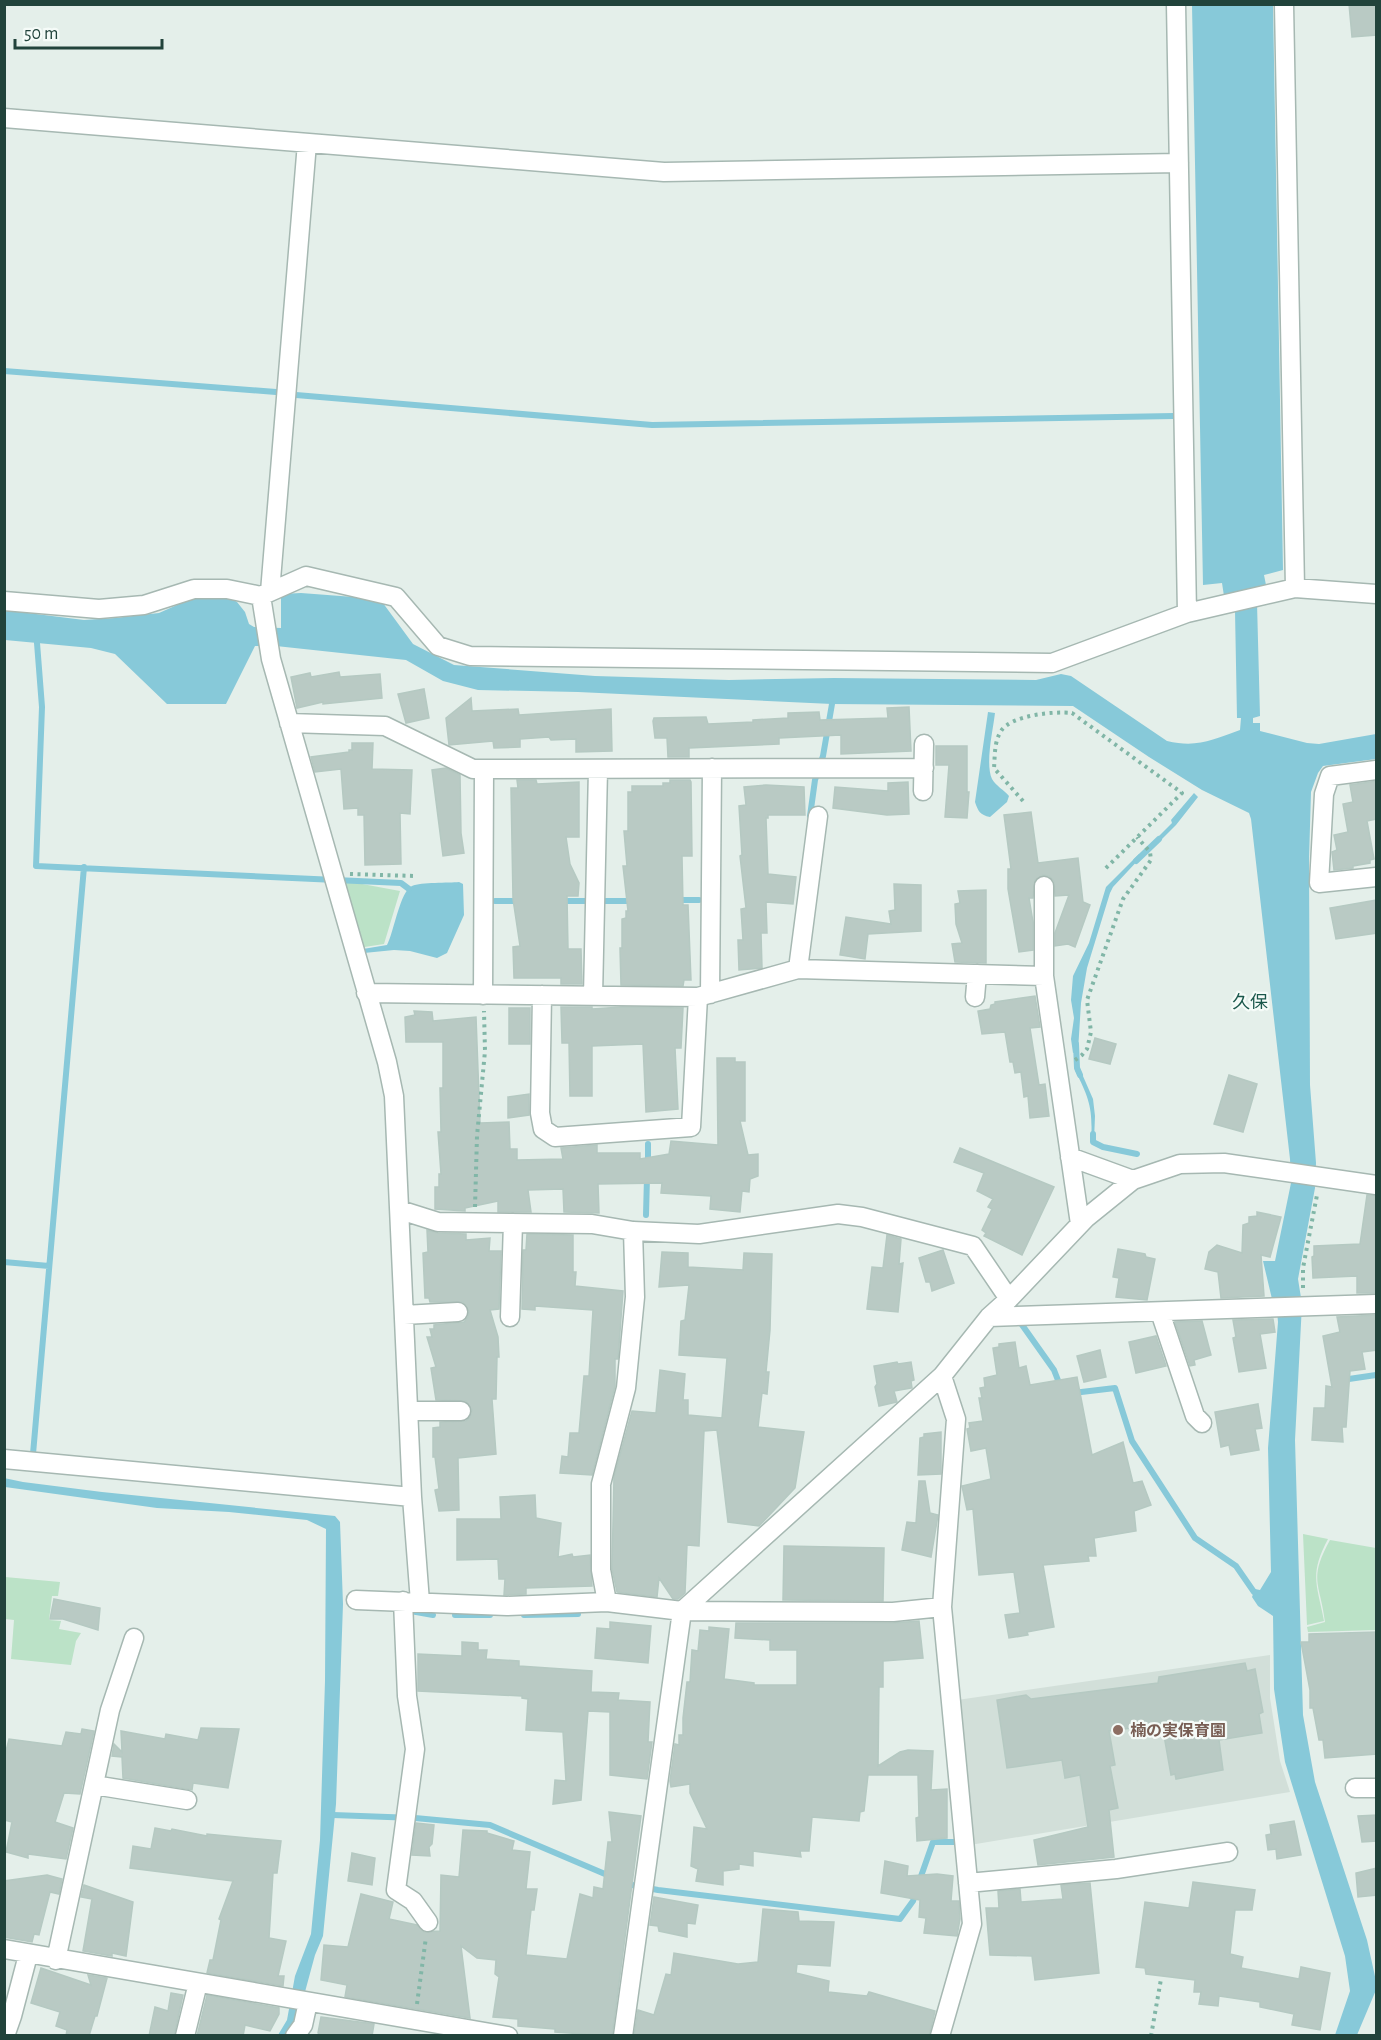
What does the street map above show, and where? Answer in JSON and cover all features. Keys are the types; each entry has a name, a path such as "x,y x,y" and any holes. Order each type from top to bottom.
{"street":[{"path":"1176,4 1187,613"},
{"path":"1284,4 1295,588"},
{"path":"4,118 664,172 1179,163"},
{"path":"307,143 266,594 271,659 387,1062 394,1096 412,1497 412,1602 407,1696 415,1749 396,1890 413,1901 428,1922"},
{"path":"4,601 99,609 144,605 194,589 226,589 266,594 306,576 396,597 438,646 470,656 1052,663 1187,613 1295,588 1377,594"},
{"path":"289,723 385,726 473,769 924,768"},
{"path":"923,791 924,744"},
{"path":"542,995 540,1113 543,1129 555,1137 691,1127 704,996 711,768"},
{"path":"483,995 484,769"},
{"path":"593,996 598,769"},
{"path":"1377,771 1330,776 1324,794 1319,883 1377,877"},
{"path":"798,969 818,816"},
{"path":"1044,886 1044,976 1080,1224"},
{"path":"366,993 704,996 798,969 1044,976"},
{"path":"975,998 977,974"},
{"path":"1070,1157 1133,1180"},
{"path":"623,2036 682,1611 942,1376 989,1317 1080,1224 1133,1180 1180,1164 1224,1163 1377,1185"},
{"path":"400,1210 438,1222 592,1224 633,1231 699,1234 838,1214 862,1217 973,1246 1009,1299"},
{"path":"510,1317 513,1223"},
{"path":"607,1602 601,1570 601,1484 626,1388 635,1297 633,1231"},
{"path":"989,1317 1377,1304"},
{"path":"404,1315 458,1312"},
{"path":"1160,1312 1195,1416 1202,1423"},
{"path":"940,2036 972,1924 942,1607 956,1419 942,1376"},
{"path":"409,1411 461,1411"},
{"path":"4,1459 412,1497"},
{"path":"356,1600 507,1606 607,1602 682,1611 893,1612 942,1607"},
{"path":"56,1960 110,1710 134,1638"},
{"path":"94,1785 188,1800"},
{"path":"1355,1788 1377,1788"},
{"path":"968,1883 1116,1869 1228,1852"},
{"path":"4,1949 56,1960 508,2036"},
{"path":"5,2036 28,1954"},
{"path":"186,2036 198,1983"},
{"path":"295,2036 303,2025 308,2002"}],"path":[{"path":"1023,801 994,768 996,742 1002,729 1021,719 1055,711 1072,713 1182,793 1104,870"},
{"path":"1057,1064 1069,1064 1087,1049 1091,1032 1087,1000 1123,899 1150,860 1150,852 1137,837"},
{"path":"332,873 415,876"},
{"path":"474,1223 477,1136 485,1051 483,995"},
{"path":"1305,1305 1303,1268 1313,1209 1322,1177"},
{"path":"415,2020 428,1922"},
{"path":"1150,2036 1161,1979"}],"shaded area":[{"name":"楠の実保育園","path":"1270,1655 1270,1698 1280,1761 1290,1792 970,1845 957,1700"}],"green space":[{"path":"346,881 400,891 384,944 358,948 340,883"},
{"path":"1303,1534 1328,1539 1318,1562 1316,1580 1324,1621 1307,1625"},
{"path":"1330,1540 1376,1548 1376,1630 1308,1632 1307,1627 1325,1622 1317,1573"},
{"path":"5,1577 60,1582 58,1596 52,1596 49,1620 61,1621 59,1629 81,1633 76,1641 71,1665 11,1659 14,1620 5,1619"}],"water":[{"path":"1192,5 1273,5 1283,570 1264,575 1266,585 1257,603 1260,716 1253,718 1253,723 1260,723 1260,731 1307,743 1319,744 1376,734 1376,759 1323,766 1311,792 1310,1085 1316,1163 1315,1188 1298,1279 1302,1304 1295,1440 1303,1715 1315,1782 1367,1940 1376,1981 1376,1990 1357,2035 1335,2035 1350,1991 1345,1956 1285,1762 1274,1689 1273,1616 1258,1606 1252,1597 1255,1589 1260,1590 1271,1572 1268,1448 1278,1322 1276,1301 1272,1299 1263,1261 1275,1261 1291,1183 1249,813 1202,790 1073,706 832,704 578,692 478,690 443,681 406,660 276,646 255,646 226,704 167,704 115,654 91,648 5,640 4,610 84,620 115,618 159,613 195,597 224,594 237,602 245,612 249,624 254,627 281,628 281,594 301,593 380,599 413,644 454,665 595,676 729,680 834,678 1036,680 1061,674 1071,676 1167,741 1196,743 1213,740 1240,730 1241,718 1237,718 1235,611 1224,596 1222,583 1203,585"},
{"path":"988,712 995,713 989,756 990,773 992,779 1009,796 1007,802 990,817 980,812 975,802"},
{"path":"1194,793 1198,797 1176,825 1156,845 1153,842 1172,823 1171,820"},
{"path":"1139,854 1142,856 1110,893 1087,968 1081,1003 1078,1051 1073,1053 1071,1039 1074,1018 1071,1000 1073,976 1089,943 1106,887"},
{"path":"459,882 463,884 464,915 447,953 437,958 410,951 364,953 363,949 387,945 401,903 412,886"},
{"path":"1079,1067 1093,1099 1094,1141 1091,1143 1091,1113 1087,1097 1075,1070"},
{"path":"4,1478 102,1492 335,1516 340,1522 343,1604 336,1804 323,1936 315,1955 296,2025 308,2035 278,2035 287,2020 295,1976 311,1934 320,1840 325,1681 326,1529 307,1520 157,1508 5,1487"}],"building":[{"path":"1349,4 1377,4 1377,35 1352,37"},
{"path":"339,672 340,677 380,674 382,698 323,704 323,702 297,708 291,677 310,673 311,677"},
{"path":"424,689 429,718 406,723 398,694"},
{"path":"471,698 472,711 518,709 519,715 611,709 612,751 576,752 576,739 551,740 549,737 520,739 520,747 494,748 493,741 449,745 446,718"},
{"path":"909,707 911,751 841,754 841,735 779,738 779,744 689,748 689,757 668,757 667,738 655,738 653,721 654,718 706,717 708,724 753,722 753,720 788,718 788,713 819,712 820,720 888,718 887,708"},
{"path":"352,743 373,743 372,769 412,770 410,814 400,813 401,864 365,865 364,815 358,815 358,808 344,809 341,769 315,772 311,757 349,752 352,750"},
{"path":"936,746 967,746 967,792 969,792 967,818 945,817 949,765 936,765"},
{"path":"446,768 460,775 461,833 464,853 443,856 432,770"},
{"path":"517,780 536,780 537,784 579,782 579,837 566,837 570,864 579,883 578,896 567,896 568,949 581,949 582,984 561,984 561,978 514,978 513,947 520,946 513,899 511,788 518,788"},
{"path":"670,780 690,780 691,782 692,856 682,856 683,905 688,905 691,980 684,980 683,986 621,985 622,919 626,918 626,911 628,911 623,866 627,866 624,831 628,831 628,792 632,792 632,786 663,786 663,783 670,783"},
{"path":"1377,781 1377,819 1367,821 1374,859 1370,860 1370,863 1353,866 1353,868 1334,870 1332,852 1337,850 1334,835 1348,832 1343,804 1353,802 1350,785"},
{"path":"908,782 909,814 887,815 833,808 835,787 888,791 888,783"},
{"path":"766,785 804,787 805,815 768,815 766,818 768,874 796,877 793,904 766,902 767,933 761,933 762,968 739,970 738,940 743,940 741,909 746,908 740,856 742,855 739,806 746,805 744,787"},
{"path":"1031,812 1038,863 1078,858 1083,902 1090,905 1075,947 1068,944 1055,946 1055,933 1069,895 1055,896 1054,881 1049,876 1043,875 1035,880 1033,898 1029,898 1033,922 1033,950 1019,952 1008,889 1008,869 1011,869 1004,815"},
{"path":"894,884 921,885 921,931 868,934 865,959 840,955 846,917 891,924 889,911 895,910"},
{"path":"986,890 986,963 955,962 952,944 962,943 956,924 955,904 960,903 958,891"},
{"path":"1377,900 1377,933 1336,939 1330,908"},
{"path":"1035,996 1040,1027 1030,1028 1039,1085 1045,1084 1049,1116 1030,1118 1028,1096 1024,1097 1021,1072 1015,1073 1013,1062 1010,1062 1005,1032 982,1034 978,1011 990,1009 995,1002"},
{"path":"561,1007 683,1008 681,1048 675,1048 678,1109 646,1112 643,1044 592,1046 592,1096 570,1096 569,1043 562,1043"},
{"path":"509,1008 530,1008 530,1044 509,1044"},
{"path":"414,1011 432,1012 433,1021 476,1017 480,1123 509,1122 510,1149 517,1149 517,1160 563,1159 561,1148 597,1145 597,1153 640,1153 640,1159 669,1154 671,1141 718,1145 717,1058 735,1058 735,1062 745,1062 745,1121 740,1121 748,1155 758,1154 758,1176 750,1179 749,1192 742,1191 740,1212 710,1209 711,1196 661,1193 662,1183 598,1184 599,1213 564,1212 563,1189 528,1190 531,1212 498,1212 498,1201 465,1208 465,1211 435,1209 435,1187 439,1187 439,1174 441,1174 438,1132 441,1132 440,1088 443,1088 443,1042 406,1042 405,1017 415,1015"},
{"path":"1095,1038 1116,1044 1110,1064 1089,1059"},
{"path":"1229,1075 1257,1084 1243,1132 1214,1124"},
{"path":"529,1094 529,1115 508,1118 508,1097"},
{"path":"960,1148 1054,1187 1022,1255 984,1236 986,1233 982,1230 992,1209 988,1207 993,1199 977,1191 984,1173 954,1162"},
{"path":"1367,1195 1377,1196 1377,1293 1357,1293 1357,1276 1313,1278 1314,1246 1360,1244"},
{"path":"1257,1212 1281,1217 1270,1257 1261,1255 1264,1296 1221,1298 1218,1272 1205,1269 1209,1252 1217,1245 1242,1253 1243,1225 1249,1223 1249,1217 1257,1216"},
{"path":"427,1230 438,1233 466,1234 466,1240 490,1238 489,1251 501,1251 499,1309 490,1310 498,1337 499,1357 497,1357 496,1399 492,1399 496,1454 458,1458 459,1510 439,1511 435,1490 439,1489 435,1457 433,1457 433,1428 440,1427 440,1422 466,1421 472,1410 466,1401 436,1400 431,1368 436,1367 427,1337 432,1337 430,1329 434,1329 434,1325 464,1322 469,1311 463,1302 430,1302 429,1298 425,1298 423,1253 428,1252"},
{"path":"527,1234 573,1235 575,1286 623,1291 618,1359 615,1359 615,1386 592,1475 560,1473 562,1456 568,1457 570,1433 579,1433 584,1376 589,1376 593,1310 535,1306 535,1310 522,1309 523,1250 526,1250"},
{"path":"887,1235 901,1239 899,1264 903,1263 898,1312 867,1309 872,1267 883,1268"},
{"path":"1118,1249 1145,1254 1146,1257 1155,1259 1147,1300 1116,1297 1119,1278 1113,1277"},
{"path":"943,1250 954,1283 932,1291 930,1282 926,1282 919,1258"},
{"path":"662,1252 688,1253 688,1267 743,1270 744,1253 772,1254 770,1330 766,1372 769,1372 767,1394 762,1393 758,1427 804,1432 795,1488 759,1526 728,1522 717,1430 704,1431 699,1546 687,1545 685,1593 678,1599 673,1599 659,1578 657,1597 617,1592 612,1569 614,1477 632,1411 656,1413 660,1370 685,1374 683,1400 688,1400 688,1415 722,1418 727,1358 679,1355 681,1321 685,1320 689,1285 659,1287"},
{"path":"1377,1315 1377,1350 1362,1352 1365,1369 1350,1371 1346,1427 1342,1427 1343,1442 1312,1440 1314,1408 1325,1408 1326,1386 1332,1387 1323,1336 1340,1332 1337,1317"},
{"path":"1273,1319 1275,1332 1260,1334 1266,1368 1239,1372 1233,1338 1236,1337 1233,1320"},
{"path":"1202,1321 1211,1355 1194,1360 1195,1365 1190,1366 1175,1322"},
{"path":"1156,1336 1166,1366 1136,1373 1129,1342"},
{"path":"1015,1342 1019,1368 1026,1366 1030,1385 1077,1377 1092,1455 1123,1442 1133,1483 1142,1481 1151,1505 1134,1511 1136,1531 1094,1538 1096,1556 1088,1556 1089,1561 1043,1565 1054,1627 1009,1638 1005,1615 1020,1613 1014,1572 979,1575 973,1509 967,1510 962,1486 991,1479 986,1448 971,1451 967,1429 970,1428 969,1423 983,1421 979,1398 982,1398 980,1388 985,1387 984,1378 997,1375 993,1348 999,1347 999,1344"},
{"path":"1100,1350 1106,1377 1084,1382 1077,1356"},
{"path":"897,1362 898,1364 911,1362 914,1380 911,1381 912,1388 894,1391 897,1402 879,1406 874,1366"},
{"path":"1258,1404 1262,1428 1255,1429 1259,1450 1231,1455 1229,1445 1221,1447 1215,1412"},
{"path":"941,1432 941,1474 918,1475 920,1438 924,1437 924,1434"},
{"path":"919,1481 925,1481 930,1513 938,1515 931,1557 902,1550 907,1522 916,1523"},
{"path":"535,1495 536,1518 561,1523 558,1557 572,1554 573,1557 590,1555 592,1586 526,1588 526,1594 504,1595 505,1579 499,1579 498,1559 457,1560 457,1519 501,1519 500,1497"},
{"path":"784,1546 884,1548 883,1601 783,1600"},
{"path":"54,1599 100,1608 98,1630 63,1619 50,1619"},
{"path":"919,1621 923,1658 883,1661 883,1687 879,1687 878,1766 900,1752 933,1751 931,1790 947,1789 947,1838 917,1841 918,1775 868,1775 864,1811 860,1812 859,1821 812,1817 809,1851 800,1851 801,1857 753,1851 753,1866 739,1864 739,1869 723,1871 723,1885 696,1881 698,1869 691,1866 694,1827 707,1829 690,1793 690,1784 671,1787 670,1781 675,1744 679,1745 679,1735 683,1735 692,1650 698,1651 700,1630 709,1631 709,1627 729,1629 724,1679 754,1683 754,1685 797,1685 797,1650 770,1650 770,1640 735,1638 736,1623"},
{"path":"610,1622 651,1626 648,1663 595,1658 597,1628 610,1629"},
{"path":"1377,1632 1377,1754 1325,1758 1323,1740 1319,1740 1313,1708 1310,1708 1310,1690 1301,1642 1309,1642 1309,1634"},
{"path":"462,1642 478,1643 478,1650 487,1650 486,1659 519,1661 519,1666 592,1671 591,1692 619,1693 618,1700 650,1702 648,1742 652,1742 647,1779 610,1775 610,1712 588,1711 581,1800 553,1804 555,1780 566,1781 563,1732 526,1730 528,1699 522,1696 418,1691 418,1654 462,1656"},
{"path":"1245,1663 1247,1671 1255,1669 1263,1712 1259,1714 1262,1733 1219,1740 1223,1770 1176,1779 1175,1774 1171,1775 1162,1724 1109,1731 1115,1765 1110,1766 1118,1808 1109,1810 1114,1857 1038,1865 1034,1840 1088,1827 1080,1775 1065,1778 1062,1760 1007,1768 997,1700 1026,1695 1031,1699 1158,1683 1159,1677"},
{"path":"201,1728 239,1729 228,1788 193,1783 192,1790 123,1778 122,1757 112,1756 114,1744 122,1752 121,1731 165,1739 166,1734 198,1740"},
{"path":"82,1729 94,1731 80,1794 64,1793 55,1822 73,1828 66,1859 28,1854 28,1858 6,1852 12,1822 4,1820 4,1759 9,1739 62,1746 66,1732 81,1734"},
{"path":"609,1812 641,1816 612,2036 555,2032 555,2029 518,2026 518,2019 493,2017 499,1977 495,1974 496,1960 477,1958 461,1946 470,2018 345,1997 347,1985 321,1980 324,1945 348,1947 361,1894 393,1902 389,1919 417,1925 424,1932 440,1931 441,1875 459,1877 463,1830 487,1831 487,1833 514,1841 512,1850 530,1852 526,1889 537,1889 534,1910 531,1910 526,1955 567,1959 580,1894 593,1898 594,1887 603,1889 608,1842 612,1842"},
{"path":"1377,1815 1377,1841 1362,1842 1358,1816"},
{"path":"1294,1821 1301,1855 1277,1859 1276,1849 1268,1850 1266,1835 1271,1834 1270,1825"},
{"path":"416,1823 434,1825 432,1844 429,1847 430,1856 412,1855"},
{"path":"155,1828 207,1836 207,1834 281,1841 277,1873 273,1873 269,1938 286,1941 278,1976 284,1976 283,1986 207,1973 210,1960 213,1960 221,1920 219,1919 233,1881 130,1868 133,1846 151,1849"},
{"path":"352,1853 375,1858 372,1885 348,1881"},
{"path":"885,1861 908,1866 907,1876 937,1874 953,1876 951,1901 959,1901 960,1919 957,1936 924,1933 926,1918 919,1917 920,1900 881,1893"},
{"path":"1377,1868 1377,1895 1358,1897 1356,1873"},
{"path":"47,1875 62,1879 59,1894 50,1892 39,1935 34,1934 32,1942 4,1937 4,1881"},
{"path":"1193,1882 1255,1890 1252,1910 1235,1910 1230,1954 1243,1957 1241,1968 1299,1979 1301,1967 1330,1973 1320,2030 1292,2025 1294,2014 1260,2007 1260,2002 1219,1996 1218,2006 1199,2004 1201,1992 1194,1992 1195,1980 1146,1974 1145,1968 1136,1967 1145,1902 1189,1908"},
{"path":"1090,1883 1099,1973 1035,1980 1032,1956 990,1955 986,1908 999,1908 998,1891 1020,1889 1021,1902 1063,1899 1061,1885"},
{"path":"84,1885 133,1902 126,1956 83,1951 92,1899 81,1897"},
{"path":"654,1897 698,1905 695,1924 687,1923 687,1937 659,1931 658,1926 650,1925"},
{"path":"763,1909 798,1912 799,1921 834,1922 830,1966 797,1964 796,1973 829,1981 828,1992 867,1996 869,1992 935,2011 929,2036 634,2036 638,2010 654,2015 666,1974 671,1975 674,1953 738,1964 758,1962"},
{"path":"41,1968 91,1985 88,1975 107,1978 89,2036 66,2036 67,2030 56,2026 60,2012 31,2003"},
{"path":"171,1993 183,1995 174,2036 149,2036 155,2007 168,2011"},
{"path":"207,1995 279,2008 279,2014 270,2031 245,2025 243,2036 197,2036"},
{"path":"321,2017 374,2024 372,2036 322,2036 318,2033"}],"waterway":[{"path":"4,371 276,392"},
{"path":"296,395 652,425 1174,416"},
{"path":"37,643 42,707 36,866 401,883 409,889"},
{"path":"810,816 815,780 823,756 832,704"},
{"path":"1136,861 1159,839"},
{"path":"33,1454 84,867"},
{"path":"675,900 699,900"},
{"path":"495,901 521,901"},
{"path":"561,901 635,901"},
{"path":"1076,1044 1077,1068 1080,1075"},
{"path":"1093,1134 1093,1142 1103,1147 1137,1154"},
{"path":"648,1144 648,1164"},
{"path":"646,1215 647,1177"},
{"path":"4,1262 49,1266"},
{"path":"1020,1322 1054,1370 1061,1388"},
{"path":"1342,1380 1376,1375"},
{"path":"1073,1393 1115,1388 1132,1441 1195,1538 1236,1566 1254,1592"},
{"path":"405,1610 433,1615"},
{"path":"524,1615 578,1614"},
{"path":"455,1615 490,1615"},
{"path":"333,1815 415,1818 490,1825 612,1877"},
{"path":"919,1882 933,1842 956,1842"},
{"path":"627,1884 658,1890 900,1919 913,1901 916,1892"}],"place":[{"name":"楠の実保育園","path":"1118,1730"}],"district":[{"name":"久保","path":"1250,1002"}]}
